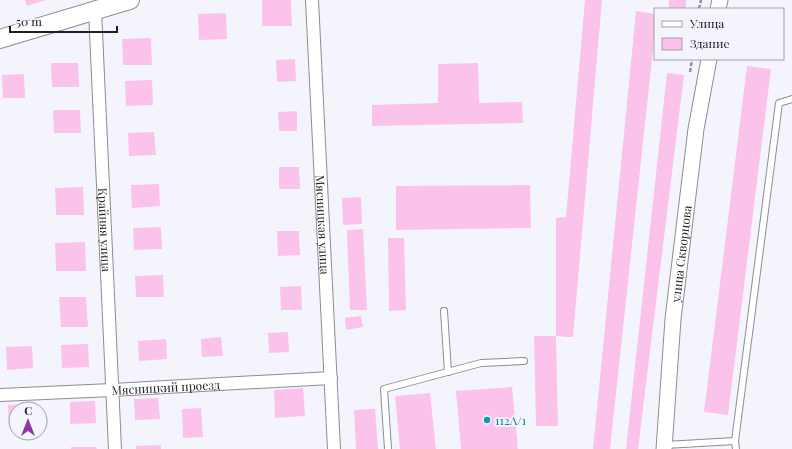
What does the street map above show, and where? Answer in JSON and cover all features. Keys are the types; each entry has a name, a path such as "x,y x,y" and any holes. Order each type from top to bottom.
{"main road":[{"path":"0,39 130,0"}],"street":[{"name":"Мясницкая улица","path":"312,0 334,449"},
{"name":"Крайняя улица","path":"95,10 115,449"},
{"name":"улица Скворцова","path":"663,447 673,319 696,129 709,60"},
{"name":"Мясницкий проезд","path":"0,395 331,378"}],"lane":[{"path":"736,449 735,441 779,103 792,99"},
{"path":"444,311 448,372"},
{"path":"388,449 384,389 481,364 524,361"},
{"path":"663,447 735,441"}],"building":[{"path":"25,0 46,0 27,6"},
{"path":"262,0 291,0 292,26 262,26"},
{"path":"585,0 602,0 573,337 567,337 556,336 556,218 566,217"},
{"path":"669,0 686,0 686,8 669,8"},
{"path":"636,11 654,14 654,40 610,449 593,449"},
{"path":"226,13 227,39 199,40 198,14"},
{"path":"151,38 152,65 123,65 122,39"},
{"path":"295,59 296,81 277,82 276,60"},
{"path":"51,63 78,63 79,87 52,87"},
{"path":"478,63 479,103 522,102 523,123 372,126 372,105 438,103 438,64"},
{"path":"747,66 771,69 728,415 704,412"},
{"path":"667,73 684,75 638,449 626,449"},
{"path":"24,74 25,98 3,98 2,75"},
{"path":"152,80 153,105 126,106 125,81"},
{"path":"53,110 80,110 81,133 54,133"},
{"path":"297,111 297,131 279,131 278,112"},
{"path":"154,132 156,155 129,156 128,133"},
{"path":"279,167 299,167 300,189 279,189"},
{"path":"159,184 160,206 132,208 131,185"},
{"path":"530,185 531,228 396,230 396,186"},
{"path":"83,187 84,215 56,215 55,188"},
{"path":"361,197 362,224 343,225 342,198"},
{"path":"161,227 162,249 134,250 133,228"},
{"path":"363,229 367,310 350,310 347,230"},
{"path":"277,231 299,231 300,255 278,256"},
{"path":"388,238 404,238 406,310 389,311"},
{"path":"85,242 86,271 56,271 55,243"},
{"path":"163,275 164,297 136,297 135,276"},
{"path":"301,286 302,310 281,310 280,287"},
{"path":"59,297 86,297 88,327 61,327"},
{"path":"361,316 363,327 346,330 345,318"},
{"path":"288,332 289,352 269,353 268,333"},
{"path":"534,336 556,336 558,426 536,426"},
{"path":"221,337 223,356 202,357 201,339"},
{"path":"166,339 167,359 139,361 138,341"},
{"path":"88,344 89,367 62,368 61,345"},
{"path":"32,346 33,368 7,370 6,347"},
{"name":"112А/1","path":"512,387 518,449 461,449 456,391"},
{"path":"303,388 305,416 275,418 274,390"},
{"path":"430,393 436,449 400,449 395,396"},
{"path":"158,398 160,419 135,420 134,399"},
{"path":"95,401 96,423 70,424 70,402"},
{"path":"201,408 203,437 183,438 182,409"},
{"path":"375,409 378,449 356,449 354,410"},
{"path":"161,445 161,449 136,449 136,446"},
{"path":"71,447 96,447 97,449 71,449"}],"place":[{"name":"112А/1","path":"487,420"}]}
